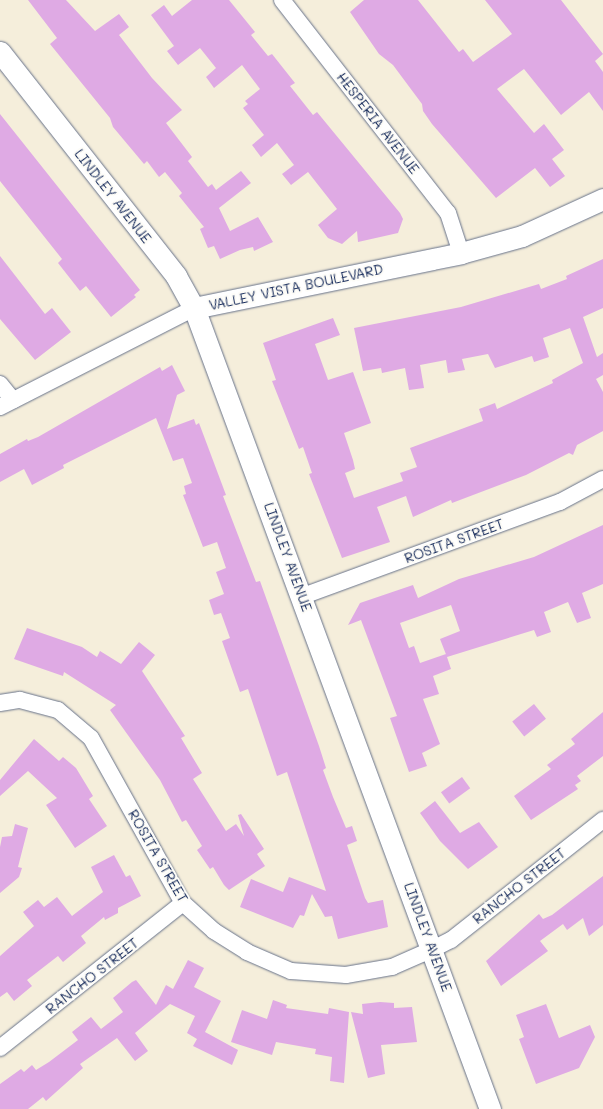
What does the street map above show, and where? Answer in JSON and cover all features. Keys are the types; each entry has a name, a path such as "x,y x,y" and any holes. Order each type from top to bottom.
{"street":[{"name":"HESPERIA AVENUE","path":"282,0 448,213 461,253"},
{"name":"LINDLEY AVENUE","path":"0,52 176,276 194,308 303,596 490,1109"},
{"name":"VALLEY VISTA BOULEVARD","path":"6,403 194,308 461,253 522,236 603,199"},
{"path":"0,384 6,403"},
{"name":"ROSITA STREET","path":"303,596 560,502 603,479"},
{"name":"ROSITA STREET","path":"0,703 20,700 58,710 91,738 183,903 214,931 238,947 291,971 346,975 392,967 432,949"},
{"name":"RANCHO STREET","path":"432,949 451,940 603,820"},
{"name":"RANCHO STREET","path":"0,1048 183,903"}],"building":[{"path":"28,0 66,0 95,31 119,14 129,27 119,35 152,78 182,110 166,123 192,157 188,161 208,187 212,184 216,190 241,171 251,183 219,208 230,231 258,217 273,242 254,251 253,247 240,250 220,259 214,246 208,248 200,229 204,227 179,196 182,193 165,172 159,177 147,161 144,164 113,127 110,118 50,44 57,38"},
{"path":"192,0 229,0 255,32 251,35 268,56 272,54 295,83 290,86 313,115 317,112 400,213 403,219 398,233 358,242 357,231 342,244 328,238 318,225 337,209 308,172 291,185 282,174 294,165 277,143 261,157 252,145 264,135 243,108 248,104 245,101 260,89 242,65 214,88 206,77 216,68 200,48 178,65 167,51 174,46 151,15 164,5 172,16"},
{"path":"364,0 418,0 459,52 463,49 473,62 512,34 485,0 561,0 603,54 595,61 603,72 603,111 589,92 561,115 524,69 497,89 534,133 544,124 564,150 552,159 565,176 550,187 535,168 496,198 432,124 423,111 422,104 393,65 379,54 350,12"},
{"path":"0,114 140,290 134,295 136,297 111,317 86,286 80,291 58,263 62,259 0,181"},
{"path":"0,256 45,314 52,308 71,332 35,360 0,319"},
{"path":"603,259 603,308 583,317 597,357 603,353 603,375 596,379 603,392 603,431 577,445 573,455 569,453 526,475 452,503 451,500 413,517 406,496 377,507 390,542 342,558 309,474 312,473 303,447 299,449 272,381 276,380 263,343 333,318 340,335 315,344 328,380 353,372 371,423 344,433 355,469 345,473 354,498 403,481 400,473 417,467 410,448 483,421 479,409 495,403 497,409 553,383 552,380 583,363 570,328 543,338 549,357 534,362 532,356 495,368 488,354 462,359 465,370 448,373 446,360 420,365 424,388 409,390 405,368 382,373 381,368 363,371 354,328 461,307 539,284 541,289 567,279 566,276"},
{"path":"172,365 185,391 177,395 167,429 194,419 196,425 199,423 226,495 223,496 256,582 260,581 319,746 326,768 323,770 333,797 346,828 352,826 357,841 347,845 365,898 368,903 383,900 388,927 338,939 332,916 325,917 312,894 304,916 300,915 293,928 240,907 251,879 283,892 289,877 326,891 287,772 277,776 248,689 240,692 222,641 230,638 221,613 214,615 209,600 224,594 216,572 226,568 217,542 203,547 183,495 186,494 184,486 192,483 183,458 173,461 156,418 63,465 64,468 32,485 24,469 0,482 0,454 27,439 28,441 38,437 160,367 162,371"},
{"path":"603,525 603,584 582,593 591,618 577,623 568,602 544,612 551,632 537,637 534,630 447,657 451,669 433,676 439,694 423,699 440,744 422,753 427,766 409,772 390,718 397,716 361,620 348,625 360,603 413,585 418,598 459,579 534,557","holes":["451,605 460,631 440,639 446,654 420,663 414,646 409,648 400,623"]},
{"path":"27,628 82,647 97,657 100,651 121,664 139,642 155,655 142,671 185,736 181,738 202,773 193,779 226,831 236,824 244,836 238,815 241,814 264,849 257,854 265,866 229,890 224,885 213,867 210,869 197,850 202,846 186,820 182,822 160,780 110,710 116,705 64,672 63,676 14,659"},
{"path":"534,704 546,719 524,736 512,722"},
{"path":"603,712 603,756 577,776 581,781 575,785 578,789 531,820 514,796 551,769 547,765 575,744 571,739"},
{"path":"34,739 59,761 63,757 76,768 93,796 89,799 107,826 75,848 46,805 57,798 28,771 0,796 0,780"},
{"path":"462,777 470,788 449,804 441,792"},
{"path":"435,801 460,833 479,822 498,847 468,869 440,841 420,813"},
{"path":"15,824 28,828 18,867 22,868 19,877 0,893 0,847 2,837 12,836"},
{"path":"114,855 126,877 130,875 141,896 118,908 118,913 105,920 104,917 81,936 86,943 63,962 58,956 27,980 32,986 14,1001 7,992 0,997 0,956 34,926 23,912 38,900 44,907 57,897 72,916 103,892 91,867"},
{"path":"603,876 603,925 589,936 583,918 567,930 563,924 540,941 548,951 501,986 486,961 539,914 543,919 552,915"},
{"path":"188,960 204,968 194,987 221,1001 205,1032 238,1050 232,1065 193,1046 197,1039 187,1033 195,1016 170,1004 135,1033 148,1051 135,1061 117,1038 80,1064 83,1068 46,1101 43,1097 28,1109 0,1109 0,1084 21,1069 24,1072 32,1065 36,1070 49,1062 78,1040 72,1032 91,1017 101,1029 123,1012 113,998 132,982 136,980 156,1005 166,985 173,989"},
{"path":"273,1000 287,1005 286,1008 328,1014 329,1008 349,1012 344,1083 330,1081 332,1057 315,1054 316,1049 276,1042 272,1055 231,1042 242,1010 267,1019"},
{"path":"394,1003 394,1008 412,1007 417,1042 381,1045 385,1074 368,1078 351,1012 363,1014 362,1004"},
{"path":"546,1004 559,1038 590,1025 595,1037 579,1068 536,1084 519,1039 524,1037 516,1015"}]}
